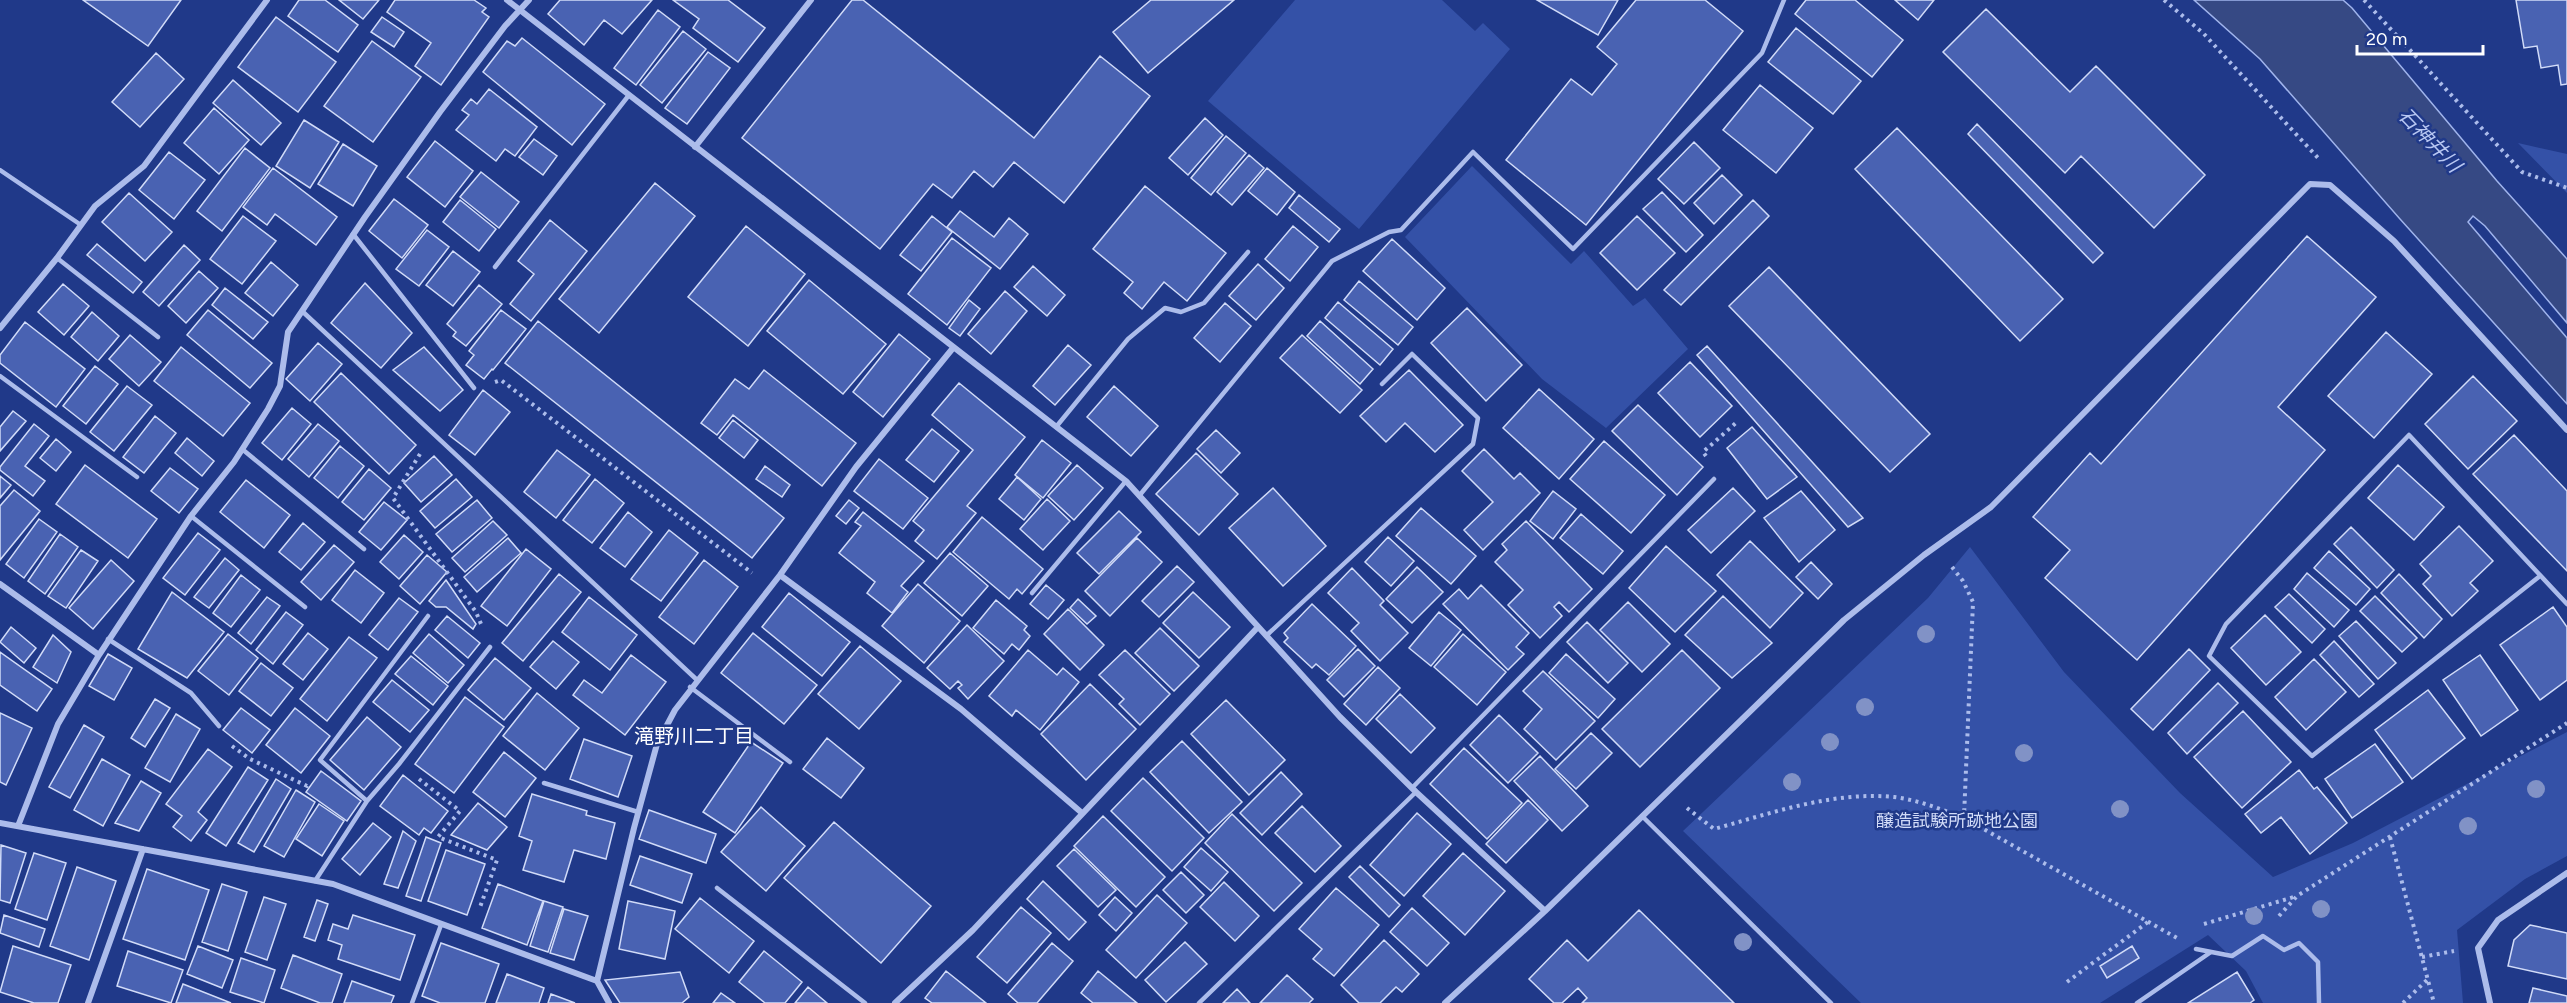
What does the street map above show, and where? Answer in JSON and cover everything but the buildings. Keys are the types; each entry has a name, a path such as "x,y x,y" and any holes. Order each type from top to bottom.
{"street":[{"path":"0,328 57,258 95,206 144,166 267,0"},
{"path":"507,0 1126,481 1340,717 1414,790 1545,911"},
{"path":"18,826 58,724 108,639 191,516 242,449 280,386 288,332 353,234 440,112 505,26 529,0"},
{"path":"695,147 811,0"},
{"path":"1445,1003 1545,911 1844,620 1924,555 1991,507 2310,184 2330,185 2394,241 2567,430"},
{"path":"597,981 657,744 675,710 696,679 780,575 856,466 953,348"},
{"path":"780,575 960,709 1082,813"},
{"path":"0,584 99,655"},
{"path":"896,1003 973,930 1258,627"},
{"path":"0,823 333,884 597,981 609,1003"},
{"path":"88,1003 143,849"},
{"path":"2490,1003 2478,948 2498,920 2567,873"}],"lane":[{"path":"1139,496 1332,261 1389,232 1401,231 1473,152 1573,249 1762,53 1784,0"},
{"path":"495,267 629,94"},
{"path":"0,170 81,225"},
{"path":"353,234 474,388"},
{"path":"1056,427 1128,339 1165,308 1181,312 1204,303 1248,252"},
{"path":"57,258 158,337"},
{"path":"302,311 696,679"},
{"path":"1266,636 1473,444 1478,418 1412,354 1382,384"},
{"path":"0,376 137,477"},
{"path":"2540,576 2312,756 2209,656 2226,624 2409,435 2567,604"},
{"path":"242,449 364,549"},
{"path":"1199,1003 1414,790 1714,479"},
{"path":"1032,593 1126,481"},
{"path":"191,516 305,607"},
{"path":"368,801 320,760 428,616"},
{"path":"108,639 191,693 219,726"},
{"path":"315,881 368,801 490,647"},
{"path":"690,687 790,762"},
{"path":"544,783 638,812"},
{"path":"1642,816 1831,1003"},
{"path":"717,888 865,1003"},
{"path":"412,1003 441,925"},
{"path":"2196,949 2232,956 2263,936 2284,950 2299,943 2318,962 2319,1003"},
{"path":"2137,1003 2212,952"}],"path":[{"path":"2164,0 2204,34 2317,156 2330,185"},
{"path":"2364,0 2522,172 2567,188"},
{"path":"501,380 770,587"},
{"path":"1714,479 1715,472 1703,452 1737,422"},
{"path":"433,433 393,498 476,612 490,647"},
{"path":"1950,564 1963,581 1973,602 1964,818"},
{"path":"2201,925 2297,896 2567,723"},
{"path":"219,726 219,736 250,759 307,786 320,760"},
{"path":"399,764 460,811 438,837 497,861 470,936"},
{"path":"1686,807 1714,829 1846,796 1894,797 1934,807 1964,818 2196,949"},
{"path":"2390,837 2434,1003"},
{"path":"2263,936 2297,896"},
{"path":"2067,982 2148,922"},
{"path":"2168,934 2179,931"},
{"path":"2422,957 2463,950"},
{"path":"2403,1003 2428,979"}],"green space":[{"path":"1295,0 1442,0 1475,31 1483,23 1510,49 1359,229 1208,101"},
{"path":"2518,143 2567,154 2567,193"},
{"path":"1472,166 1571,264 1584,251 1633,306 1645,298 1688,349 1606,428 1542,379 1405,237"},
{"name":"醸造試験所跡地公園","path":"1970,547 2064,672 2180,793 2273,877 2353,843 2567,732 2567,856 2525,879 2457,930 2463,1003 2263,1003 2246,971 2208,935 2100,1003 1861,1003 1683,831 1928,598"}],"water":[{"name":"石神井川","path":"2194,0 2343,0 2352,8 2497,181 2567,259 2567,323 2485,226 2473,216 2468,222 2567,338 2567,404 2260,59"}],"district":[{"name":"滝野川二丁目","path":"694,736"}]}
